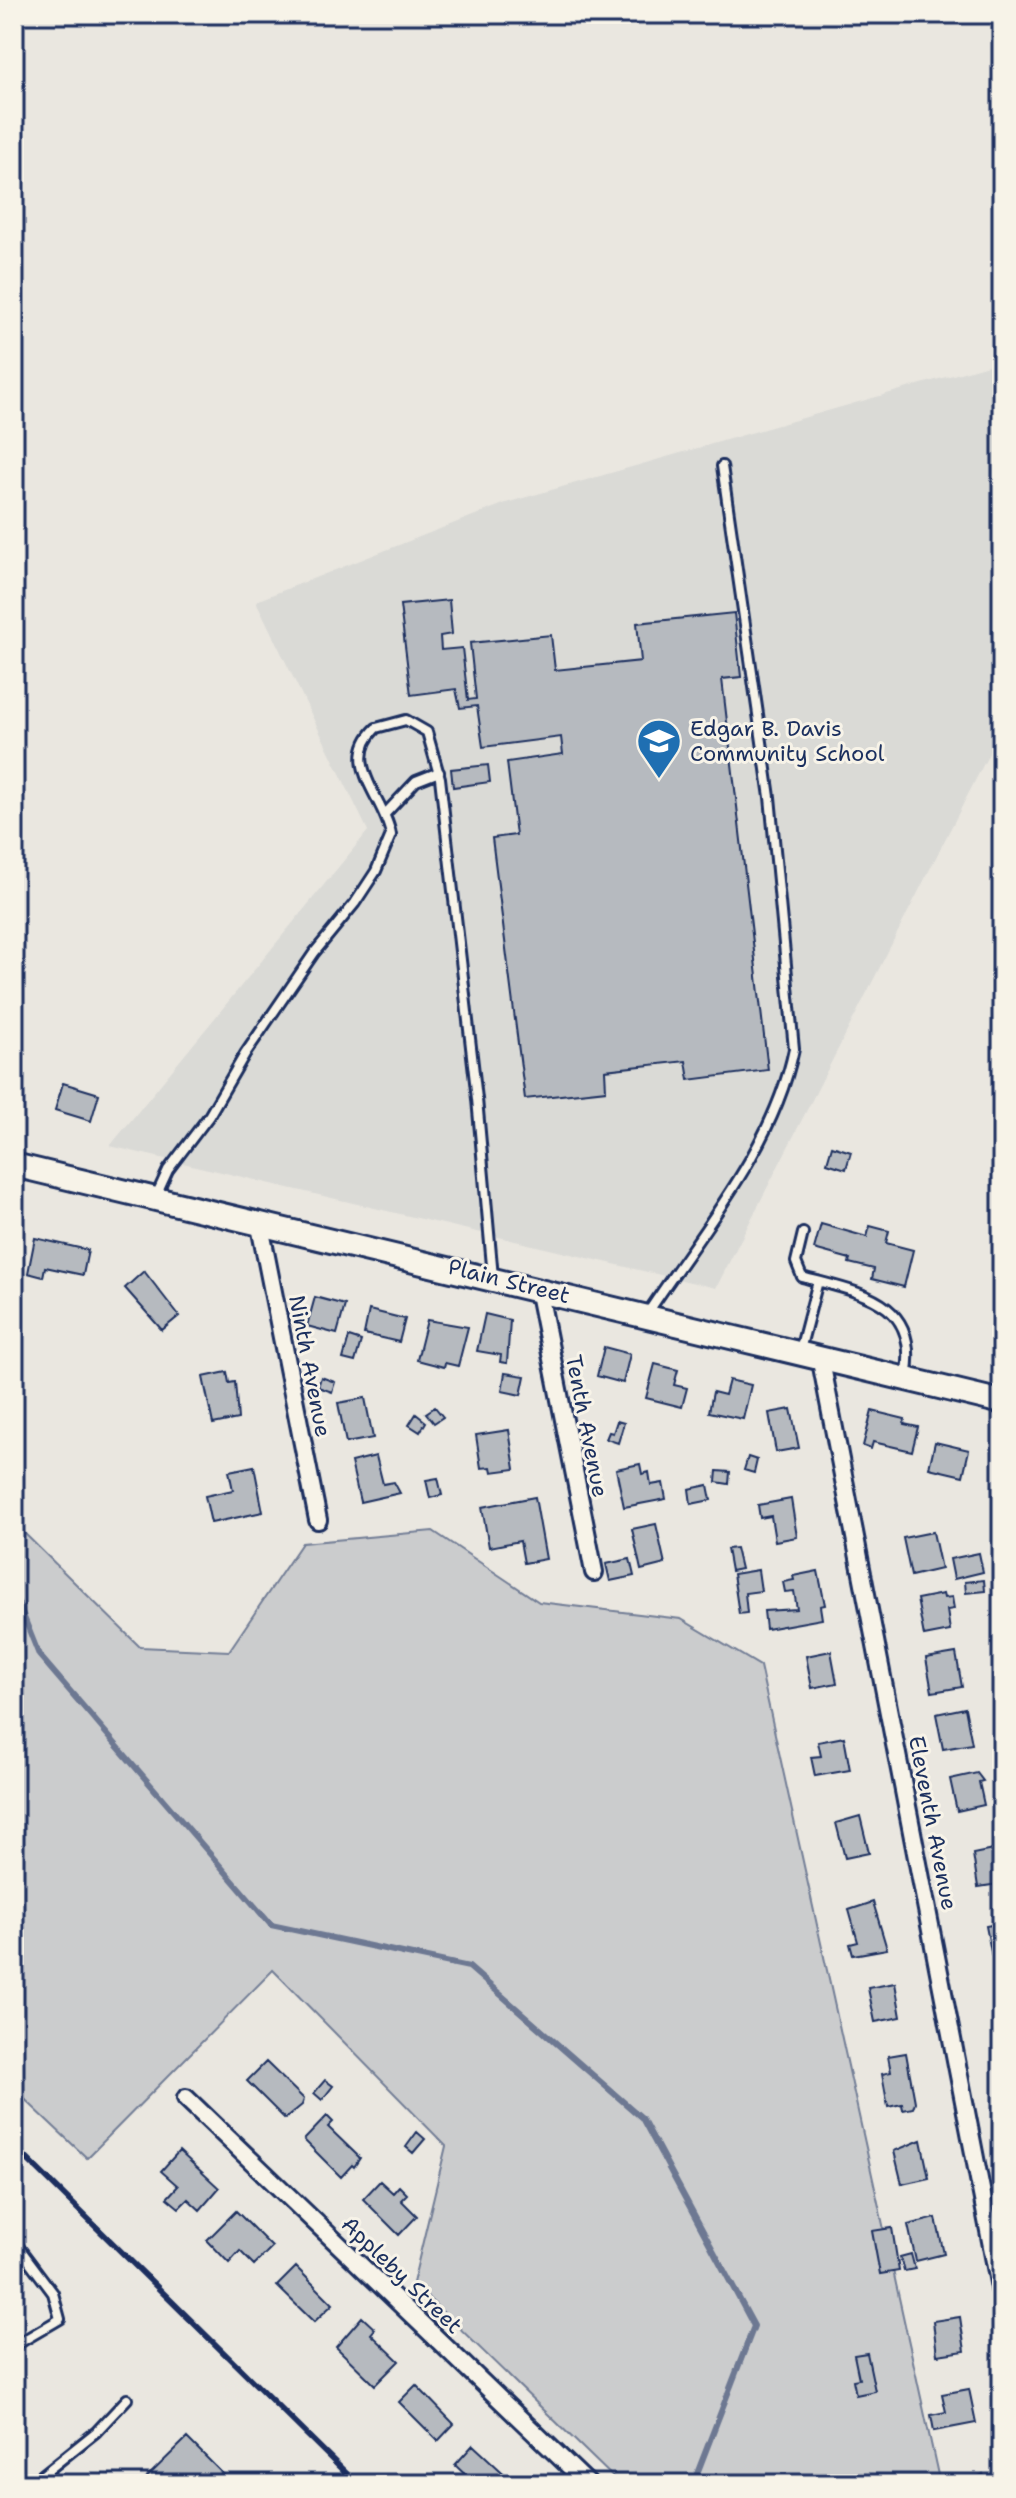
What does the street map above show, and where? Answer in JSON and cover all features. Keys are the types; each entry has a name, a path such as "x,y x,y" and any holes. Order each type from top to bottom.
{"main road":[{"name":"Plain Street","path":"14,1165 156,1196 1002,1402"}],"street":[{"name":"Ninth Avenue","path":"259,1221 318,1520"},
{"name":"Tenth Avenue","path":"538,1288 594,1572"},
{"name":"Eleventh Avenue","path":"810,1354 1002,2298"},
{"name":"Appleby Street","path":"186,2098 588,2484"}],"lane":[{"path":"646,1314 750,1157 786,1088 794,1049 770,797 722,466"},
{"path":"156,1196 168,1170 209,1116 245,1054 314,953 355,903 390,841 385,814 370,788 362,757 366,741 376,728 396,720 421,727 432,741 439,772 477,1099 493,1277"},
{"path":"385,814 416,781 439,772"},
{"path":"803,1233 797,1269 802,1277 876,1298 895,1315 907,1344 909,1359 905,1379"},
{"path":"810,1354 818,1281"},
{"path":"14,2241 53,2293 60,2319 14,2346"},
{"path":"31,2484 96,2432 127,2399"}],"shaded area":[{"name":"Edgar B. Davis Community School","path":"1002,361 1002,728 716,1288 110,1146 368,831 256,601 506,503"},
{"path":"14,1523 140,1647 229,1651 302,1543 433,1531 539,1602 681,1619 760,1666 940,2484 620,2484 413,2283 446,2146 273,1970 87,2158 14,2089"}],"building":[{"path":"449,600 452,634 440,636 441,650 462,648 468,700 476,699 470,643 551,635 555,670 641,661 637,623 734,613 741,677 722,679 768,1070 689,1080 686,1061 605,1070 606,1090 525,1099 492,838 516,835 507,762 563,754 561,737 483,747 477,706 460,708 456,689 411,695 400,605"},
{"path":"488,765 490,782 453,787 451,769"},
{"path":"63,1083 99,1094 91,1121 55,1110"},
{"path":"832,1146 851,1152 846,1169 827,1163"},
{"path":"821,1224 867,1237 870,1226 889,1231 886,1243 913,1250 904,1287 872,1279 874,1269 814,1249"},
{"path":"35,1238 88,1250 83,1275 45,1267 43,1277 28,1273"},
{"path":"144,1271 179,1316 162,1330 125,1288"},
{"path":"315,1297 345,1305 337,1334 307,1326"},
{"path":"369,1310 405,1319 399,1342 364,1334"},
{"path":"485,1314 510,1320 507,1363 500,1362 501,1355 477,1351"},
{"path":"427,1320 468,1327 458,1366 445,1363 444,1367 417,1360"},
{"path":"349,1337 361,1341 355,1362 343,1359"},
{"path":"604,1347 630,1354 623,1383 597,1376"},
{"path":"655,1364 678,1370 674,1385 687,1388 682,1407 646,1398"},
{"path":"227,1372 229,1383 235,1382 238,1419 213,1424 203,1377"},
{"path":"505,1373 525,1376 521,1395 502,1391"},
{"path":"321,1377 335,1382 332,1392 318,1387"},
{"path":"729,1380 751,1385 743,1419 709,1412 713,1392 725,1395"},
{"path":"365,1398 373,1438 346,1443 338,1403"},
{"path":"435,1407 443,1417 434,1423 426,1413"},
{"path":"791,1409 799,1448 776,1452 769,1413"},
{"path":"872,1411 905,1419 904,1424 918,1427 912,1451 873,1442 871,1449 863,1446"},
{"path":"416,1414 426,1422 420,1432 409,1425"},
{"path":"617,1421 624,1423 618,1443 606,1439 609,1432 613,1433"},
{"path":"509,1430 515,1469 492,1472 491,1467 481,1468 476,1435"},
{"path":"935,1442 969,1450 963,1476 929,1468"},
{"path":"376,1456 383,1484 394,1482 400,1493 360,1502 351,1462"},
{"path":"748,1457 757,1460 754,1473 744,1470"},
{"path":"640,1464 642,1474 649,1472 651,1485 663,1483 666,1499 624,1507 616,1469"},
{"path":"254,1466 263,1512 211,1523 205,1496 233,1490 229,1471"},
{"path":"717,1471 730,1472 729,1484 716,1482"},
{"path":"438,1478 442,1495 430,1498 426,1480"},
{"path":"708,1485 711,1500 691,1504 689,1489"},
{"path":"535,1497 546,1559 524,1563 520,1541 489,1547 482,1507"},
{"path":"791,1499 797,1537 775,1541 771,1516 760,1518 758,1505"},
{"path":"656,1524 665,1564 641,1570 632,1529"},
{"path":"933,1532 941,1569 911,1576 903,1538"},
{"path":"736,1548 741,1569 731,1571 727,1549"},
{"path":"1002,1550 1002,1563 999,1564 996,1551"},
{"path":"979,1553 983,1572 954,1579 950,1559"},
{"path":"630,1559 634,1576 610,1581 606,1564"},
{"path":"758,1570 761,1591 745,1593 747,1613 739,1614 733,1574"},
{"path":"818,1571 825,1605 820,1606 822,1619 766,1629 764,1611 797,1609 794,1591 785,1592 783,1582 794,1580 793,1576"},
{"path":"984,1580 985,1591 966,1593 965,1582"},
{"path":"943,1594 944,1598 952,1597 954,1609 947,1610 950,1631 924,1636 917,1599"},
{"path":"831,1651 837,1683 812,1688 806,1656"},
{"path":"956,1653 962,1687 932,1692 926,1658"},
{"path":"965,1708 972,1744 943,1749 936,1714"},
{"path":"844,1737 850,1770 815,1776 811,1757 821,1756 818,1742"},
{"path":"977,1773 983,1781 979,1782 984,1805 957,1811 950,1779"},
{"path":"860,1816 869,1853 845,1858 836,1823"},
{"path":"993,1850 999,1884 978,1887 973,1854"},
{"path":"873,1902 887,1949 853,1955 850,1944 858,1942 849,1910"},
{"path":"1002,1923 1002,1960 993,1962 986,1926"},
{"path":"895,1983 901,2017 875,2022 868,1988"},
{"path":"1002,2005 1002,2043 995,2006"},
{"path":"906,2053 915,2102 913,2108 903,2110 902,2104 888,2107 882,2074 891,2072 888,2056"},
{"path":"266,2062 304,2099 302,2105 285,2119 247,2081"},
{"path":"325,2080 333,2086 322,2100 314,2093"},
{"path":"327,2116 333,2122 328,2127 360,2158 341,2177 304,2140"},
{"path":"417,2132 425,2139 413,2153 406,2147"},
{"path":"921,2140 929,2178 902,2184 894,2151"},
{"path":"179,2151 219,2188 200,2210 188,2199 179,2208 167,2198 178,2186 161,2171"},
{"path":"380,2181 393,2193 399,2186 407,2194 401,2200 417,2216 399,2235 363,2199"},
{"path":"236,2211 272,2247 254,2265 240,2251 229,2263 207,2240"},
{"path":"936,2218 944,2254 916,2261 908,2225"},
{"path":"892,2228 899,2271 880,2274 872,2231"},
{"path":"911,2254 915,2269 904,2271 900,2257"},
{"path":"296,2267 333,2304 314,2322 277,2286"},
{"path":"362,2317 375,2329 371,2334 399,2361 375,2385 336,2347"},
{"path":"960,2317 965,2351 937,2355 933,2321"},
{"path":"867,2353 875,2391 856,2395 853,2380 859,2379 854,2355"},
{"path":"416,2385 454,2424 438,2441 399,2402"},
{"path":"969,2389 976,2423 934,2431 931,2415 946,2412 942,2394"},
{"path":"187,2438 233,2484 140,2484"},
{"path":"473,2445 512,2481 509,2484 475,2484 455,2465"},
{"path":"983,2474 988,2484 961,2484"}],"waterway":[{"path":"14,1592 39,1655 271,1925 469,1967 642,2118 754,2326 693,2484"}],"railway":[{"path":"14,2146 357,2484"}],"place":[{"name":"Edgar B. Davis Community School","path":"659,780"}]}
